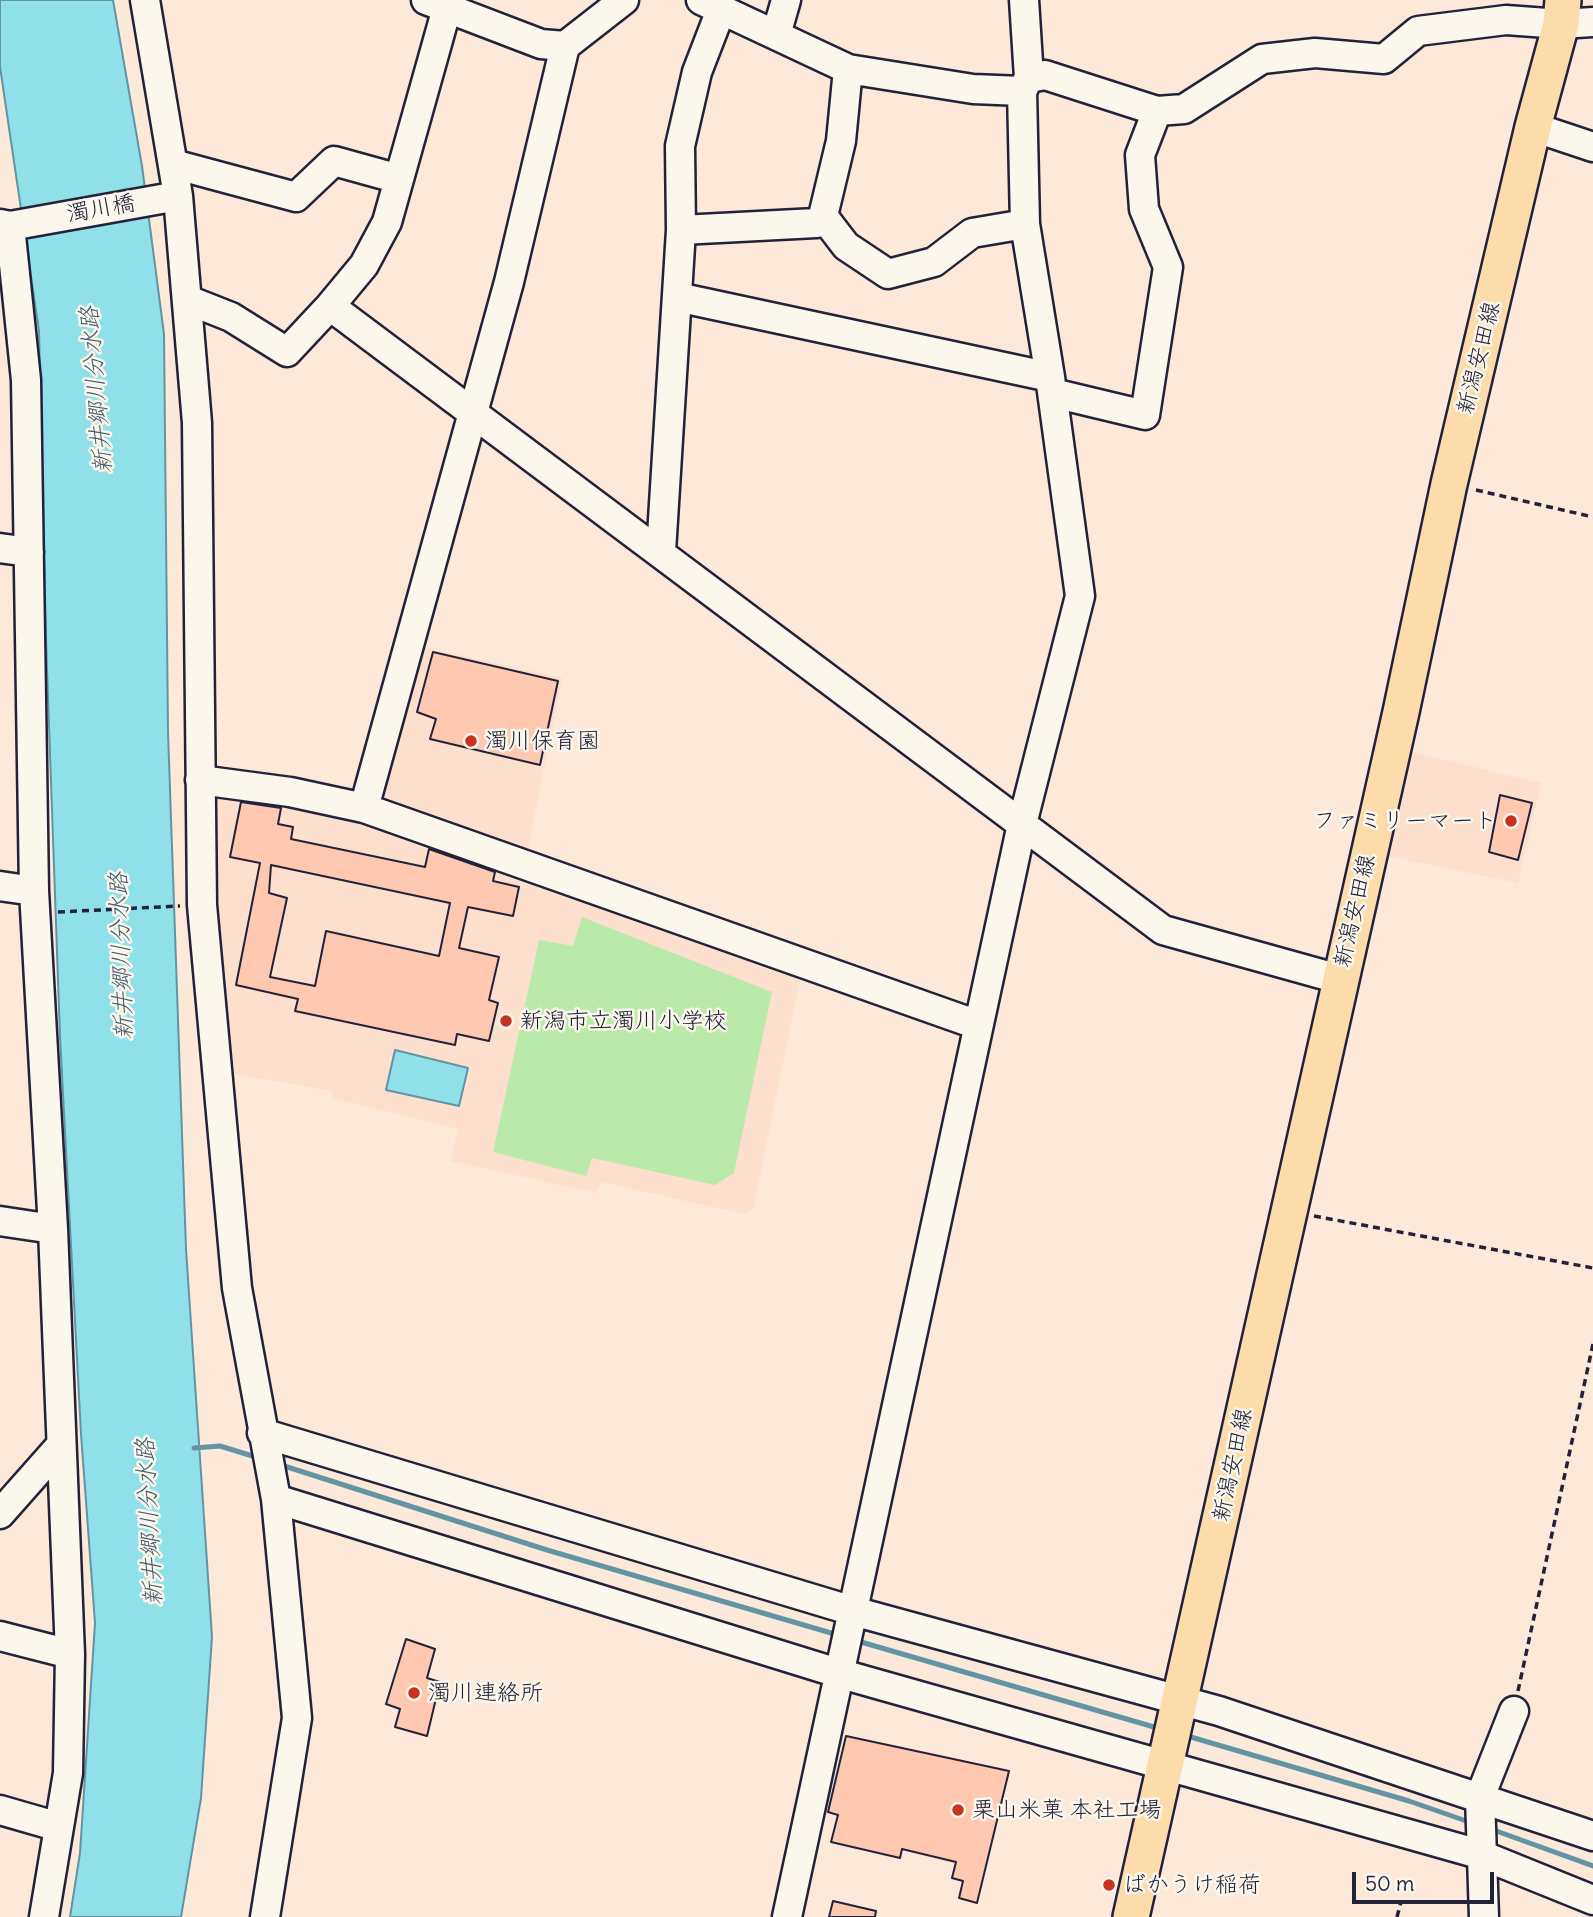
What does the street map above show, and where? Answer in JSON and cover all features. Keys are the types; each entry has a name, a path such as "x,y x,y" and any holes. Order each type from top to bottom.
{"main road":[{"name":"新潟安田線","path":"1166,1764 1339,979 1401,712 1449,484 1533,127 1572,15"},
{"path":"1131,1917 1166,1764"}],"street":[{"path":"145,0 178,195 197,423 202,905 237,1288 276,1499 297,1718 265,1917"},
{"path":"364,808 475,412 565,46 624,0"},
{"path":"776,35 786,0"},
{"path":"787,1917 1022,824 1080,596 1051,385 1025,224 1024,0"},
{"path":"188,300 231,317 287,352 330,306 364,265 387,222 399,179 437,3 541,44 565,46"},
{"path":"661,552 681,230 680,146 697,72 724,6 776,35 848,69 973,89 1026,84 1045,75 1157,111 1184,110 1262,59 1315,53 1384,60 1418,32 1507,20 1572,15"},
{"path":"681,230 816,223 823,216 841,141 848,69"},
{"path":"677,297 1051,385 1145,415 1168,267 1144,209 1140,155 1157,111"},
{"path":"1533,127 1593,147"},
{"path":"173,164 296,198 334,161 399,179"},
{"name":"濁川橋","path":"11,224 178,195"},
{"path":"823,216 846,246 888,274 934,262 972,233 1025,224"},
{"path":"11,224 26,380 34,891 70,1654 68,1773 44,1917"},
{"path":"330,306 1163,930 1339,979"},
{"path":"0,548 29,552"},
{"path":"200,780 289,792 364,808 978,1025"},
{"path":"0,886 34,891"},
{"path":"0,1222 52,1228"},
{"path":"262,1433 852,1615 1219,1711 1593,1836"},
{"path":"0,1514 61,1445"},
{"path":"276,1499 1166,1764 1479,1854 1593,1900"},
{"path":"0,1636 70,1654"},
{"path":"1484,1917 1479,1854 1480,1797 1514,1711"},
{"path":"0,1810 59,1827"}],"path":[{"path":"1449,484 1593,517"},
{"path":"62,912 176,906"},
{"path":"1288,1211 1593,1268"},
{"path":"1514,1711 1593,1344"},
{"path":"1397,1917 1401,1902"}],"shaded area":[{"name":"濁川保育園","path":"418,646 562,678 526,860 376,803"},
{"path":"1412,752 1541,783 1518,883 1388,856"},
{"name":"新潟市立濁川小学校","path":"212,788 372,817 802,970 753,1210 744,1214 601,1182 597,1193 451,1161 458,1129 332,1098 332,1091 223,1072 203,798"}],"green space":[{"path":"582,917 772,992 734,1173 715,1185 592,1158 586,1176 493,1152 539,940 573,946"}],"water":[{"name":"新井郷川分水路","path":"0,0 113,0 142,166 164,334 168,732 186,1249 212,1637 201,1798 181,1917 70,1917 80,1853 95,1623 81,1434 60,1037 46,640 39,331 0,67"},
{"path":"395,1050 468,1068 459,1106 386,1090"}],"building":[{"path":"433,652 558,681 540,765 430,739 436,719 417,712"},
{"name":"ファミリーマート","path":"1500,795 1532,803 1518,860 1489,852"},
{"path":"241,802 281,808 278,824 293,827 291,839 425,867 429,849 495,872 493,881 519,887 513,916 468,907 459,948 499,957 489,1000 498,1003 489,1041 457,1034 455,1045 295,1011 298,999 236,985 260,863 230,857","holes":["271,865 450,903 439,956 326,931 315,986 270,977 287,898 269,893"]},
{"name":"濁川連絡所","path":"406,1639 435,1649 427,1678 440,1682 427,1736 395,1727 400,1709 386,1704"},
{"path":"846,1736 1009,1771 977,1903 959,1898 963,1881 952,1878 956,1862 902,1849 900,1858 831,1842 838,1815 828,1812"},
{"path":"833,1901 876,1911 875,1917 829,1917"}],"waterway":[{"path":"194,1448 220,1446 259,1458"},
{"path":"278,1464 547,1550 838,1635"},
{"path":"854,1640 1161,1729"},
{"path":"1184,1735 1409,1801 1472,1823"},
{"path":"1488,1828 1593,1866"}],"place":[{"name":"濁川保育園","path":"471,741"},
{"name":"ファミリーマート","path":"1511,821"},
{"name":"新潟市立濁川小学校","path":"506,1021"},
{"name":"濁川連絡所","path":"414,1693"},
{"name":"栗山米菓 本社工場","path":"958,1810"},
{"name":"ばかうけ稲荷","path":"1109,1885"}]}
